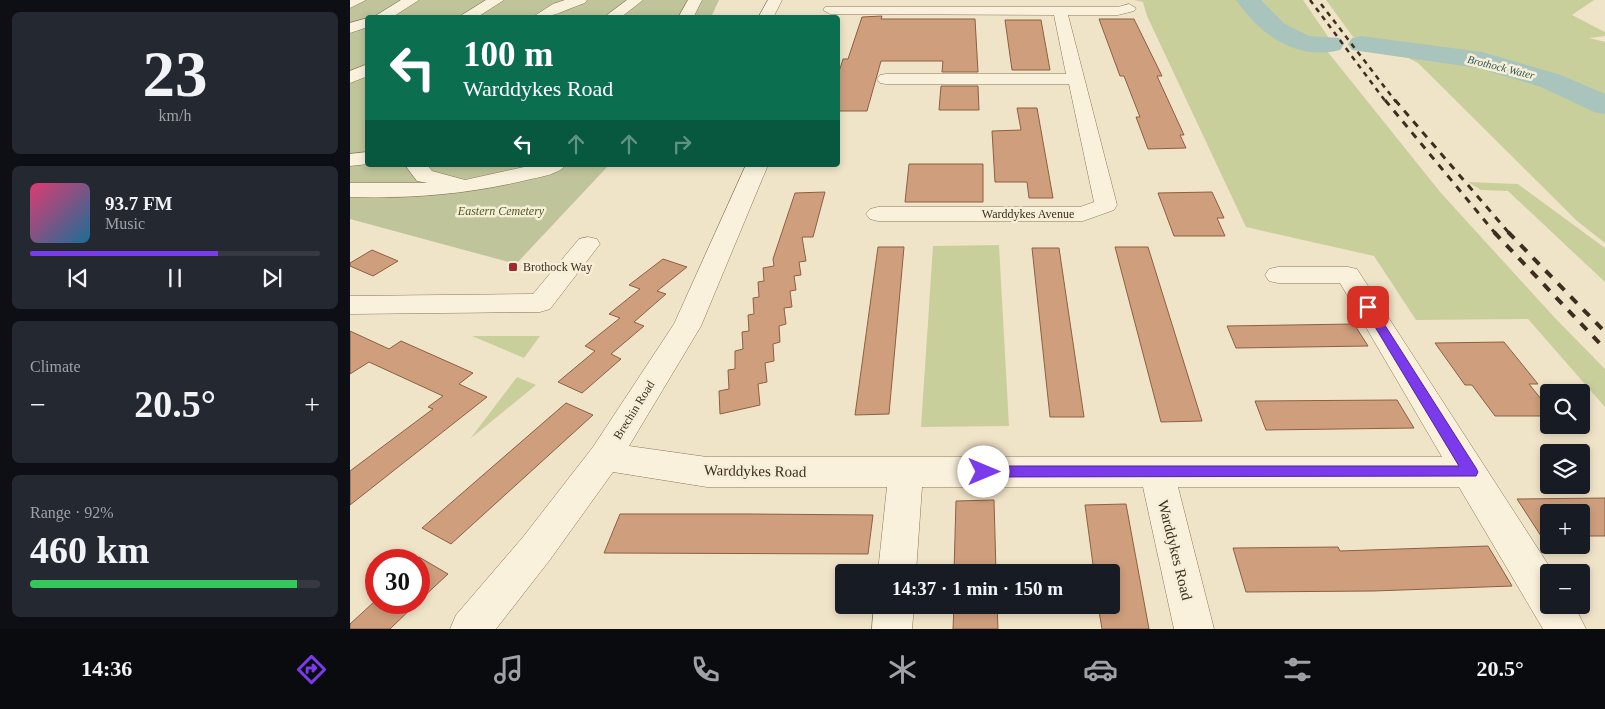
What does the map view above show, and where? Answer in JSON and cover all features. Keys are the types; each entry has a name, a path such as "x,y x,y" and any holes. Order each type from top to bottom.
{"street":[{"path":"350,4 359,0"},
{"path":"384,15 412,0"},
{"path":"470,15 497,0"},
{"path":"543,15 558,7 580,0"},
{"path":"614,15 636,0"},
{"path":"688,15 695,0"},
{"path":"767,15 775,0"},
{"path":"830,9 906,5 1060,11 1118,11 1124,4"},
{"name":"Warddykes Avenue","path":"878,214 1083,214 1106,205 1089,140 1078,79 1060,11"},
{"path":"350,28 365,23"},
{"path":"350,78 365,70"},
{"path":"886,79 1078,79"},
{"path":"350,160 365,158"},
{"path":"417,167 424,176 474,185"},
{"path":"350,190 426,191 521,177 549,167"},
{"name":"Brechin Road","path":"470,629 536,549 605,457 687,326 756,167"},
{"path":"350,305 540,303 588,244"},
{"path":"1278,275 1348,275 1471,472 1540,587"},
{"name":"Warddykes Road","path":"605,457 707,472 1471,472"},
{"path":"898,564 906,472"},
{"name":"Warddykes Road","path":"1156,472 1194,629"},
{"path":"892,629 893,614"},
{"path":"1557,614 1566,629"}],"green space":[{"name":"Eastern Cemetery","path":"350,0 719,0 712,15 365,15 365,167 607,167 516,264 350,219"},
{"path":"1134,0 1237,0 1274,37 1294,46 1327,51 1441,193 1555,318 1605,369 1605,407 1590,390 1590,384 1585,384 1528,319 1416,320 1374,256 1246,227 1147,16 1143,2"},
{"path":"1253,0 1303,0 1331,41 1305,38 1287,31"},
{"path":"1326,0 1594,0 1572,15 1605,32 1605,36 1589,38 1605,42 1605,243 1577,221 1418,63 1374,40 1353,37"},
{"path":"1468,182 1518,184 1605,248 1605,282 1508,191 1481,190"},
{"path":"999,245 1009,426 921,427 933,246"},
{"path":"472,336 540,336 524,358"},
{"path":"517,377 536,385 470,439"}],"building":[{"path":"882,16 881,19 975,19 978,72 942,72 943,61 881,61 867,111 840,111 840,69 843,59 848,59 862,17"},
{"path":"1099,19 1134,19 1162,76 1157,76 1184,135 1180,135 1186,148 1148,149 1136,117 1140,117 1124,76 1120,76"},
{"path":"1005,20 1041,20 1050,70 1012,70"},
{"path":"941,86 978,86 979,110 939,110"},
{"path":"1017,108 1037,108 1053,198 1029,198 1027,182 995,182 992,131 1021,130"},
{"path":"909,164 983,164 983,202 905,202"},
{"path":"825,192 813,237 802,237 806,261 799,262 801,275 794,276 796,290 790,291 792,307 784,308 786,324 779,326 780,342 773,344 774,361 765,363 767,382 758,384 760,405 720,414 719,391 729,389 728,370 735,369 735,351 743,349 742,332 749,331 748,315 754,314 753,298 759,297 758,282 764,281 763,268 774,266 773,259 795,193"},
{"path":"1212,192 1224,218 1217,218 1225,236 1174,236 1158,193"},
{"path":"878,247 904,247 889,414 855,415"},
{"path":"1115,247 1148,247 1202,421 1161,422"},
{"path":"1032,248 1059,248 1084,417 1050,417"},
{"path":"372,250 398,261 373,276 350,266 350,263"},
{"path":"663,259 687,267 657,291 666,294 634,322 644,326 611,354 621,359 582,393 558,382 595,351 585,346 620,318 609,314 640,289 629,285"},
{"path":"1354,324 1368,346 1236,348 1227,326"},
{"path":"350,331 389,349 401,341 473,373 459,384 487,397 350,505 350,471 433,409 428,407 443,396 369,362 350,374"},
{"path":"1504,342 1538,384 1529,384 1540,398 1540,416 1495,416 1472,385 1465,385 1435,343"},
{"path":"1397,400 1414,428 1266,430 1255,401"},
{"path":"566,403 593,415 451,544 422,528"},
{"path":"1605,498 1605,536 1590,536 1590,504 1540,504 1540,534 1517,499"},
{"path":"994,500 996,564 954,564 956,501"},
{"path":"1126,504 1149,629 1102,629 1100,614 1120,614 1120,564 1093,564 1085,505"},
{"path":"620,514 873,515 868,554 604,553"},
{"path":"1488,546 1512,586 1374,591 1246,592 1233,548 1338,547 1340,551"},
{"path":"430,563 448,574 430,591"},
{"path":"365,610 365,614 406,614 390,629 350,629 350,624"},
{"path":"954,614 997,614 998,629 953,629"}],"waterway":[{"name":"Brothock Water","path":"1248,0 1276,29 1304,44 1331,44"},
{"name":"Brothock Water","path":"1361,44 1482,60 1551,81 1605,105"}],"railway":[{"path":"1310,0 1386,102"},
{"path":"1321,4 1396,102"},
{"path":"1385,100 1495,233"},
{"path":"1395,100 1509,233"},
{"path":"1494,232 1605,349"},
{"path":"1508,232 1605,332"}],"place":[{"name":"Brothock Way","path":"513,267"}],"route":[{"path":"984,472 1471,472 1368,307"}]}
